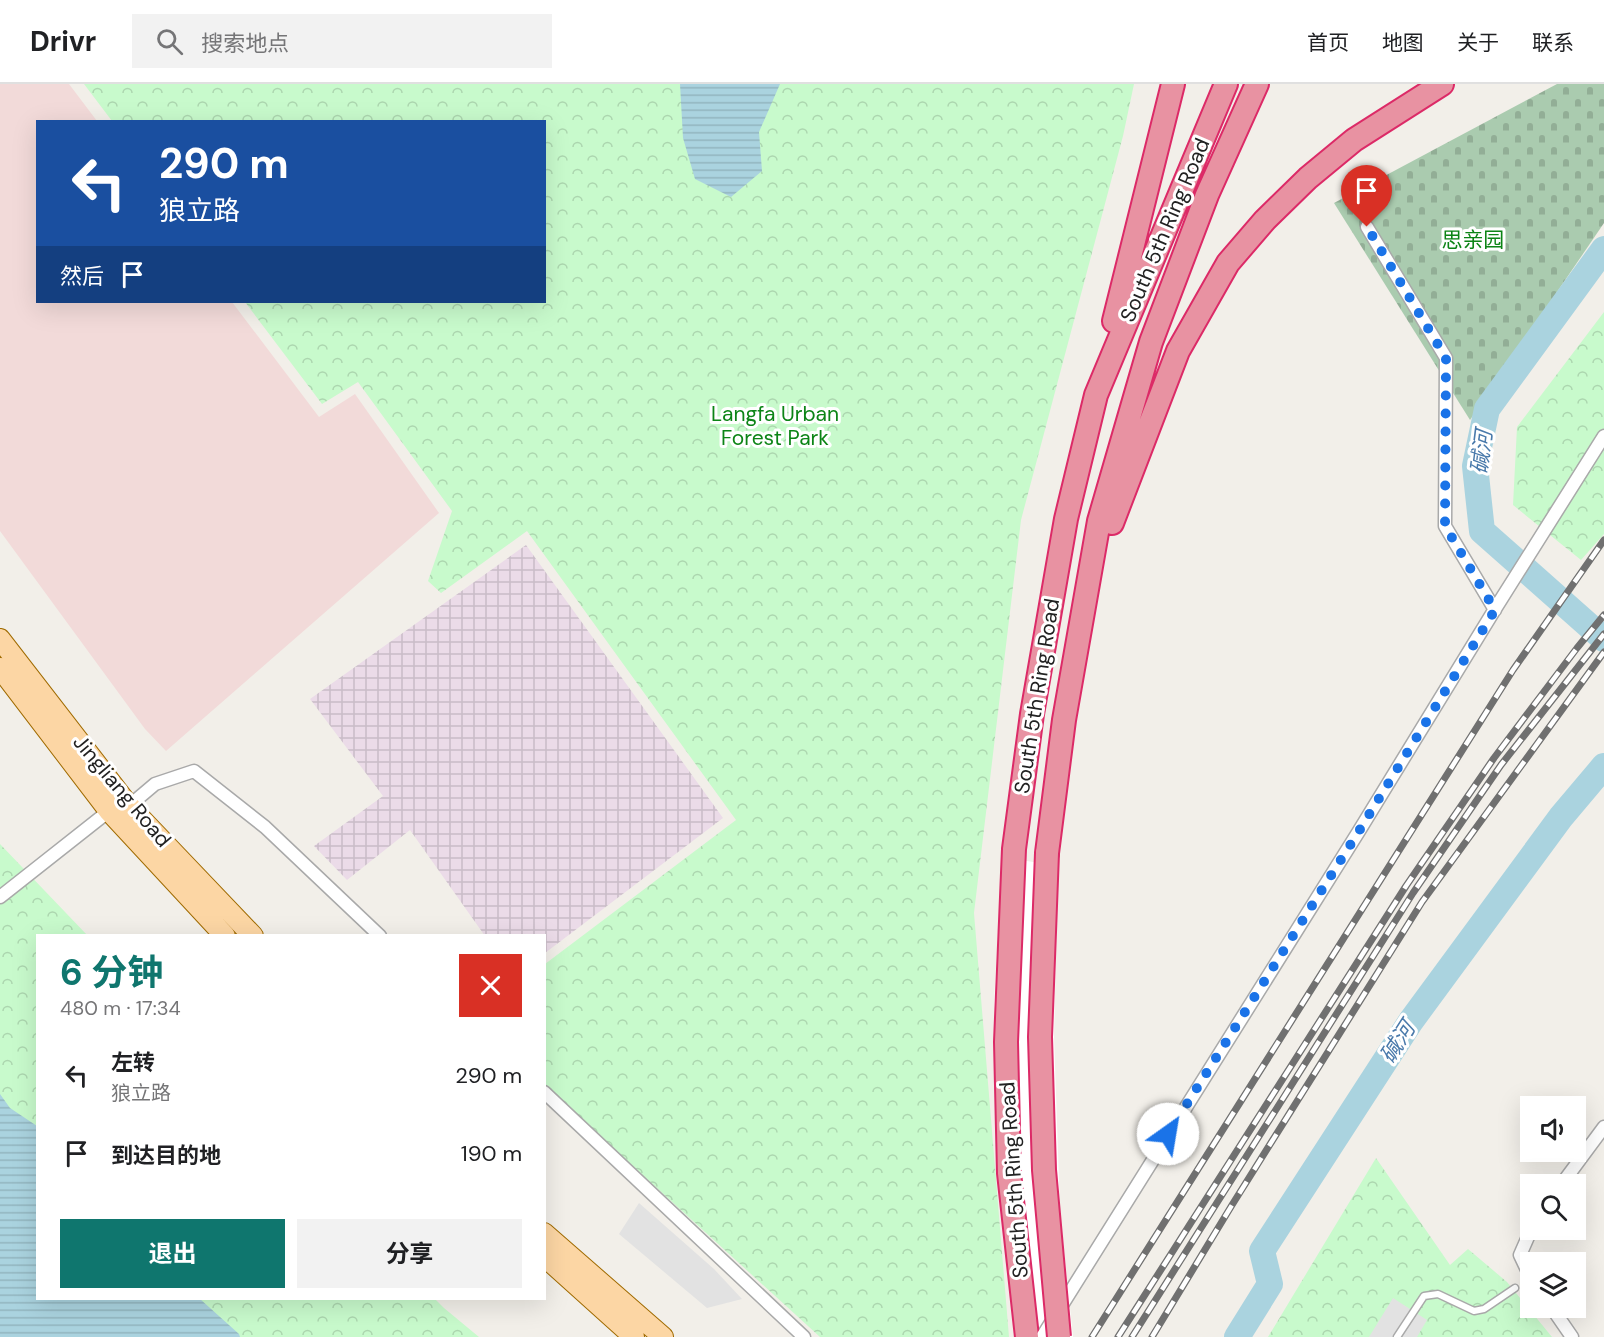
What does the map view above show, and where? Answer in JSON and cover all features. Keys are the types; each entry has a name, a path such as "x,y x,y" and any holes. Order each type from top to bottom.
{"highway":[{"path":"1096,395 1173,84"},
{"name":"South 5th Ring Road","path":"1027,1337 1010,1173 1006,1042 1014,849 1032,714 1064,531 1096,395 1226,84"},
{"name":"South 5th Ring Road","path":"1059,1337 1044,1170 1040,1036 1047,853 1064,720 1099,521 1151,342 1207,195 1257,84"},
{"path":"1087,588 1179,351 1228,263 1265,220 1308,178 1354,140 1442,84"}],"main road":[{"name":"Jingliang Road","path":"0,639 129,806 251,934"},
{"name":"Jingliang Road","path":"0,668 109,811 223,934"},
{"path":"546,1235 663,1337"},
{"path":"546,1258 634,1337"}],"street":[{"path":"1367,227 1446,358 1445,526 1495,609"},
{"path":"1042,1337 1604,436"},
{"path":"0,897 109,811 129,806 155,784 194,771 265,827 378,934"},
{"path":"546,1094 804,1337"},
{"path":"1569,1174 1604,1127"},
{"path":"1559,1318 1572,1337"}],"lane":[{"path":"1397,1337 1424,1296 1438,1294 1474,1311 1484,1309 1515,1288"}],"shaded area":[{"path":"0,84 69,84 96,120 36,120 36,303 233,303 319,417 355,394 439,513 166,751 145,729 0,531"},
{"path":"526,545 723,818 546,952 546,934 484,934 410,830 347,880 314,846 383,796 310,699"},
{"path":"639,1203 714,1269 742,1299 707,1308 619,1234"},
{"path":"1393,1298 1427,1320 1417,1337 1369,1337"}],"green space":[{"name":"Langfa Urban Forest Park","path":"84,84 1134,84 1123,136 1021,520 974,913 1009,1337 820,1337 546,1087 546,963 736,820 527,531 441,593 428,581 452,511 358,382 322,404 246,303 546,303 546,120 111,120"},
{"name":"思亲园","path":"1557,84 1604,84 1604,223 1470,420 1334,203"},
{"path":"1604,312 1604,534 1581,560 1513,505 1517,427"},
{"path":"0,844 86,934 36,934 36,1300 436,1300 479,1337 0,1337"},
{"path":"1376,1158 1450,1265 1468,1249 1507,1282 1520,1298 1520,1318 1536,1318 1552,1337 1268,1337"}],"water":[{"path":"680,84 780,84 759,132 762,171 731,197 695,179 683,138"},
{"path":"0,1094 10,1108 36,1125 36,1300 201,1300 240,1337 0,1337"}],"pier":[{"path":"1002,857 1058,866 1054,1036 1060,1210 1073,1337 1014,1337 997,1128 994,1002"}],"waterway":[{"name":"碱河","path":"1604,249 1487,409 1475,466 1482,531 1604,639"},
{"name":"碱河","path":"1237,1337 1270,1284 1262,1251 1411,1021 1561,817 1604,766"}],"railway":[{"path":"1092,1337 1513,670 1604,540"},
{"path":"1118,1337 1406,886 1494,758 1604,615"},
{"path":"1132,1337 1413,893 1501,765 1604,634"},
{"path":"1152,1337 1422,902 1604,652"}],"route":[{"path":"1168,1134 1495,610 1445,526 1446,358 1367,227"}]}
